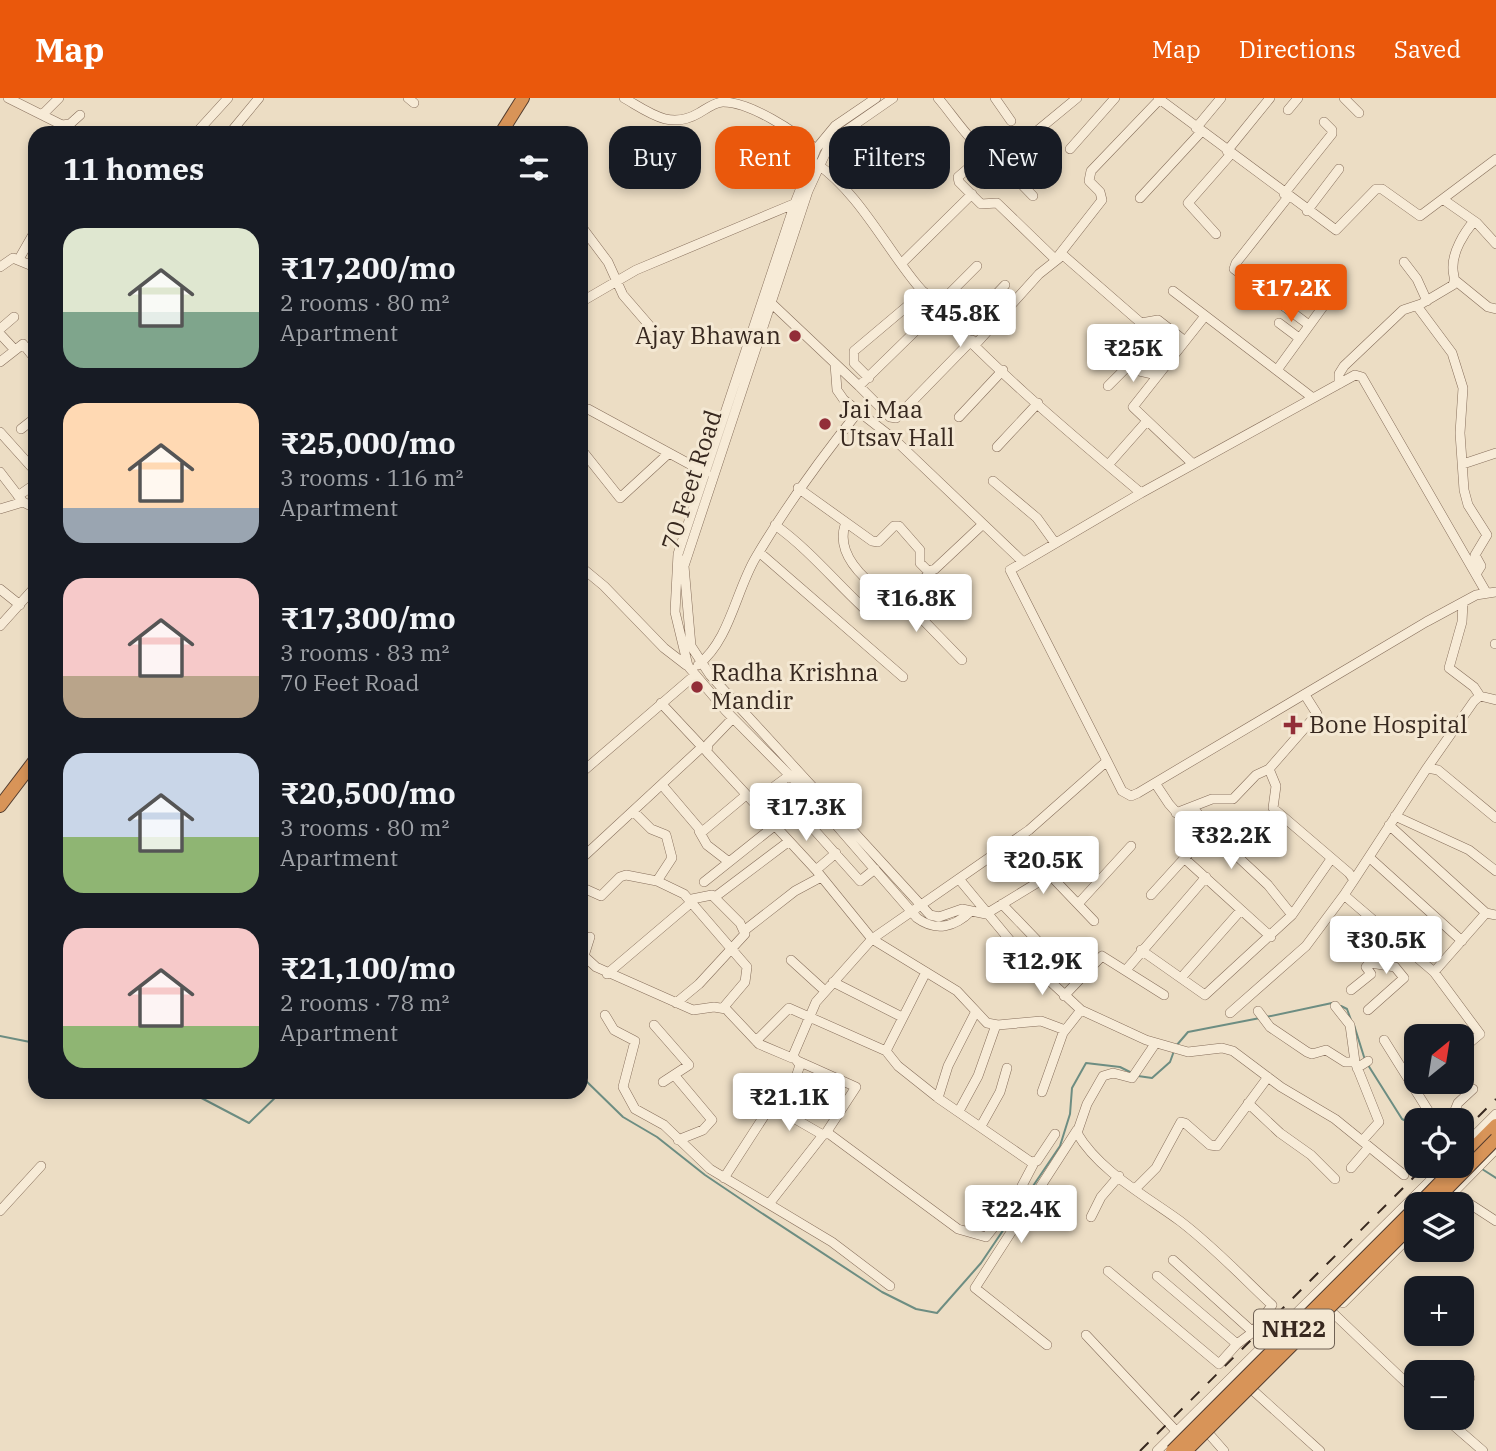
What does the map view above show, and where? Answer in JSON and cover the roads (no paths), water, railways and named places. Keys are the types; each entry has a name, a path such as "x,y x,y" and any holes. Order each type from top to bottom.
{"highway":[{"path":"505,126 523,98"},
{"path":"0,806 28,769"},
{"path":"1474,1147 1496,1125"},
{"path":"1450,1192 1496,1139"},
{"name":"NH22","path":"1431,1192 1444,1178"},
{"name":"NH22","path":"1172,1451 1404,1219"},
{"name":"NH22","path":"1186,1451 1404,1232"}],"street":[{"path":"8,98 42,115 56,126"},
{"path":"42,115 59,98"},
{"path":"202,126 228,98"},
{"path":"236,126 259,98"},
{"path":"624,98 671,122 686,120 719,100 769,118 816,149"},
{"name":"70 Feet Road","path":"815,163 835,137 893,98"},
{"path":"938,98 964,128"},
{"path":"995,98 1011,121"},
{"path":"1043,126 1077,98"},
{"path":"1070,149 1115,98"},
{"path":"1140,198 1222,98"},
{"path":"1216,234 1188,203 1270,98"},
{"path":"1288,110 1298,98"},
{"path":"1344,98 1359,113"},
{"name":"70 Feet Road","path":"815,163 816,149 835,126 872,99"},
{"path":"768,299 890,417 896,418 1057,257 1102,200 1100,192 1089,181 1091,171 1163,100 1198,130 1336,230 1376,189 1382,189 1420,216 1496,159"},
{"path":"66,126 80,115"},
{"path":"1308,325 1234,270 1242,254 1332,134 1324,122"},
{"path":"815,163 863,213 938,307 1038,403 1141,493"},
{"path":"1307,211 1339,169"},
{"name":"70 Feet Road","path":"805,189 681,560 690,640 701,664 915,908"},
{"path":"968,189 983,205 993,201 998,203 1057,257 1067,258 1140,323 1158,320 1185,341"},
{"path":"1027,189 1033,195"},
{"path":"902,263 972,194"},
{"path":"1444,200 1474,221 1496,244"},
{"path":"588,298 692,245 800,202"},
{"path":"1474,221 1460,242 1453,266 1456,281 1488,307 1496,309"},
{"path":"588,235 608,262 615,282 655,332"},
{"path":"19,259 28,244"},
{"path":"0,267 13,258 28,264"},
{"path":"1404,262 1418,279 1427,302"},
{"path":"859,386 977,266"},
{"path":"1339,384 1339,373 1344,366 1403,310 1427,302 1450,289 1456,281"},
{"path":"961,330 1005,285"},
{"path":"1173,291 1313,398"},
{"path":"869,378 854,363 854,351 924,292"},
{"path":"1277,370 1330,297"},
{"path":"1417,306 1452,353 1463,388 1460,433 1468,505 1486,535 1475,555 1481,566 1476,574"},
{"path":"1193,464 1133,407 1205,316"},
{"path":"14,317 0,331 14,349"},
{"path":"1279,323 1299,338"},
{"path":"0,362 14,349 24,345 28,350"},
{"path":"835,365 837,390 858,412 894,439 1022,561"},
{"path":"1108,386 1126,368 1157,375"},
{"path":"960,417 1003,370"},
{"path":"1356,375 1363,377 1476,574 1491,592 1463,602 1138,793 1126,795 1010,574 1013,567 1339,384 1356,375"},
{"path":"997,447 1038,403"},
{"path":"588,409 706,473"},
{"path":"588,767 661,703 691,670 701,664 718,641 759,552 798,488 858,412"},
{"path":"1108,465 1146,422"},
{"path":"21,429 28,424"},
{"path":"0,432 28,463"},
{"name":"70 Feet Road","path":"720,446 706,473 681,560 675,612 691,670 875,869 915,908"},
{"path":"588,458 620,498 669,453"},
{"path":"1463,464 1496,453"},
{"path":"0,472 21,499 28,504"},
{"path":"993,481 1037,518 1055,543"},
{"path":"798,488 845,525 878,542 894,526 899,526 920,550 920,564 932,571"},
{"path":"0,509 21,499 28,492"},
{"path":"845,525 842,545 848,558 883,593 901,581 917,585 983,524"},
{"path":"775,526 804,546 820,568 869,613"},
{"path":"759,552 903,677"},
{"path":"588,576 604,586 673,657 691,670"},
{"path":"892,588 962,660"},
{"path":"0,590 20,606"},
{"path":"0,626 28,596"},
{"path":"1463,602 1462,622 1449,668 1474,687 1480,696"},
{"path":"1176,813 1212,799 1233,799 1259,773 1269,769 1315,720 1317,709 1305,695"},
{"path":"1230,1013 1306,946 1370,858 1427,768 1480,696 1494,695"},
{"path":"661,703 773,827 819,873 872,939 957,991 984,1021 996,1025 1041,1021 1065,1030"},
{"path":"588,853 705,750 733,718"},
{"path":"724,1178 772,1105 796,1077 800,1067 796,1059 808,1017 833,982 872,939 1029,830 1107,761"},
{"path":"1427,768 1438,770 1496,818"},
{"path":"1269,769 1276,786 1272,804 1276,813 1354,880"},
{"path":"790,775 775,786 860,881 875,869"},
{"path":"1155,783 1176,813 1201,840"},
{"path":"662,785 707,845 729,863"},
{"path":"699,831 705,831 745,796"},
{"path":"1192,807 1210,830 1268,885 1292,915"},
{"path":"634,811 651,829 666,835 672,858 657,881"},
{"path":"1395,816 1469,850 1496,871"},
{"path":"1389,825 1491,914 1434,972"},
{"path":"704,882 773,827"},
{"path":"1151,895 1210,830"},
{"path":"715,897 788,842"},
{"path":"1078,904 1131,846"},
{"path":"676,1003 699,984 741,940 745,930 819,873 836,853"},
{"path":"1370,858 1462,941"},
{"path":"1185,859 1271,937"},
{"path":"1141,950 1205,995 1292,915 1331,859"},
{"path":"588,890 601,895 623,875 657,881 692,900 732,947 749,972 739,992 723,1008 693,1010 607,974 588,960"},
{"path":"915,908 935,917 962,909 986,914 1049,875 1094,921"},
{"path":"1126,970 1206,877"},
{"path":"959,878 986,914 1064,996 1081,1010 1155,1044 1188,1052 1228,1049 1335,1119 1404,1175"},
{"path":"607,974 692,900 707,894 715,897 745,930"},
{"path":"1344,895 1434,972 1473,1024"},
{"path":"1002,904 1077,982"},
{"path":"1181,978 1241,910"},
{"path":"588,945 590,937"},
{"path":"1351,990 1371,974 1366,967 1392,937"},
{"path":"1064,996 1102,956 1164,995"},
{"path":"791,960 825,992"},
{"path":"1368,1010 1404,978 1395,967 1371,962"},
{"path":"886,1051 926,972"},
{"path":"833,982 902,1017"},
{"path":"1335,1006 1350,1025 1379,1122 1351,1168"},
{"path":"723,1008 756,1041 783,1056 796,1059 856,1087 824,1134 769,1204"},
{"path":"756,1041 789,1008 886,1051 898,1066 937,1097 981,1126 995,1140 1034,1163"},
{"path":"1042,1092 1065,1030 1081,1010"},
{"path":"937,1097 948,1066 975,1013"},
{"path":"605,1015 614,1030 631,1036 636,1043 623,1085 631,1104 640,1113 659,1121 700,1162 832,1242 890,1286"},
{"path":"1261,1015 1307,1052 1312,1054 1326,1050 1345,1062 1360,1064"},
{"path":"654,1025 689,1065 663,1082"},
{"path":"959,1111 978,1076 996,1025"},
{"path":"1474,1026 1480,1034 1474,1039"},
{"path":"1384,1040 1404,1074"},
{"path":"1046,1345 975,1287 1077,1130 1090,1097 1103,1076 1113,1073 1132,1078 1155,1044"},
{"path":"981,1126 1000,1092 1007,1068"},
{"path":"675,1076 712,1121 703,1130 678,1140"},
{"path":"1135,1189 1156,1168 1181,1122 1215,1147 1223,1141 1268,1077"},
{"path":"1456,1108 1468,1094"},
{"path":"1248,1103 1280,1133 1311,1155 1335,1179"},
{"path":"772,1105 824,1134 958,1228 983,1237 991,1234 1013,1203 1034,1163 1055,1134"},
{"path":"1474,1137 1496,1114"},
{"path":"1077,1130 1083,1140 1119,1176 1196,1234 1272,1305 1252,1332 1232,1340 1219,1364 1108,1271"},
{"path":"1454,1192 1496,1149"},
{"path":"0,1211 41,1166"},
{"path":"1091,1217 1101,1197 1119,1176"},
{"path":"1157,1451 1434,1178"},
{"path":"1426,1186 1430,1192"},
{"path":"1474,1207 1496,1221"},
{"path":"1194,1451 1404,1242"},
{"path":"1173,1260 1252,1332"},
{"path":"1157,1276 1232,1340"},
{"path":"1333,1313 1404,1381"},
{"path":"1086,1335 1177,1432"},
{"path":"1236,1375 1320,1451"},
{"path":"1459,1430 1483,1451"},
{"path":"1210,1435 1224,1451"}],"waterway":[{"path":"1266,1017 1332,1003"},
{"path":"1341,1006 1347,1009 1351,1020"},
{"path":"1176,1046 1188,1032 1260,1018"},
{"path":"1354,1025 1365,1060"},
{"path":"0,1036 28,1042"},
{"path":"1138,1076 1152,1078 1170,1062 1174,1051"},
{"path":"588,1083 623,1117 657,1137 705,1175 757,1210 882,1292 916,1309 937,1313 981,1263 1060,1146 1070,1114 1072,1088 1086,1063 1120,1067 1130,1072"},
{"path":"1368,1065 1404,1120"},
{"path":"203,1099 249,1123 274,1099"},
{"path":"1482,1169 1496,1178"}],"railway":[{"path":"1474,1121 1496,1099"},
{"path":"1140,1451 1413,1178"}],"place":[{"name":"Ajay Bhawan","path":"795,336"},
{"name":"Jai Maa Utsav Hall","path":"825,424"},
{"name":"Radha Krishna Mandir","path":"697,687"},
{"name":"Bone Hospital","path":"1293,725"}]}
